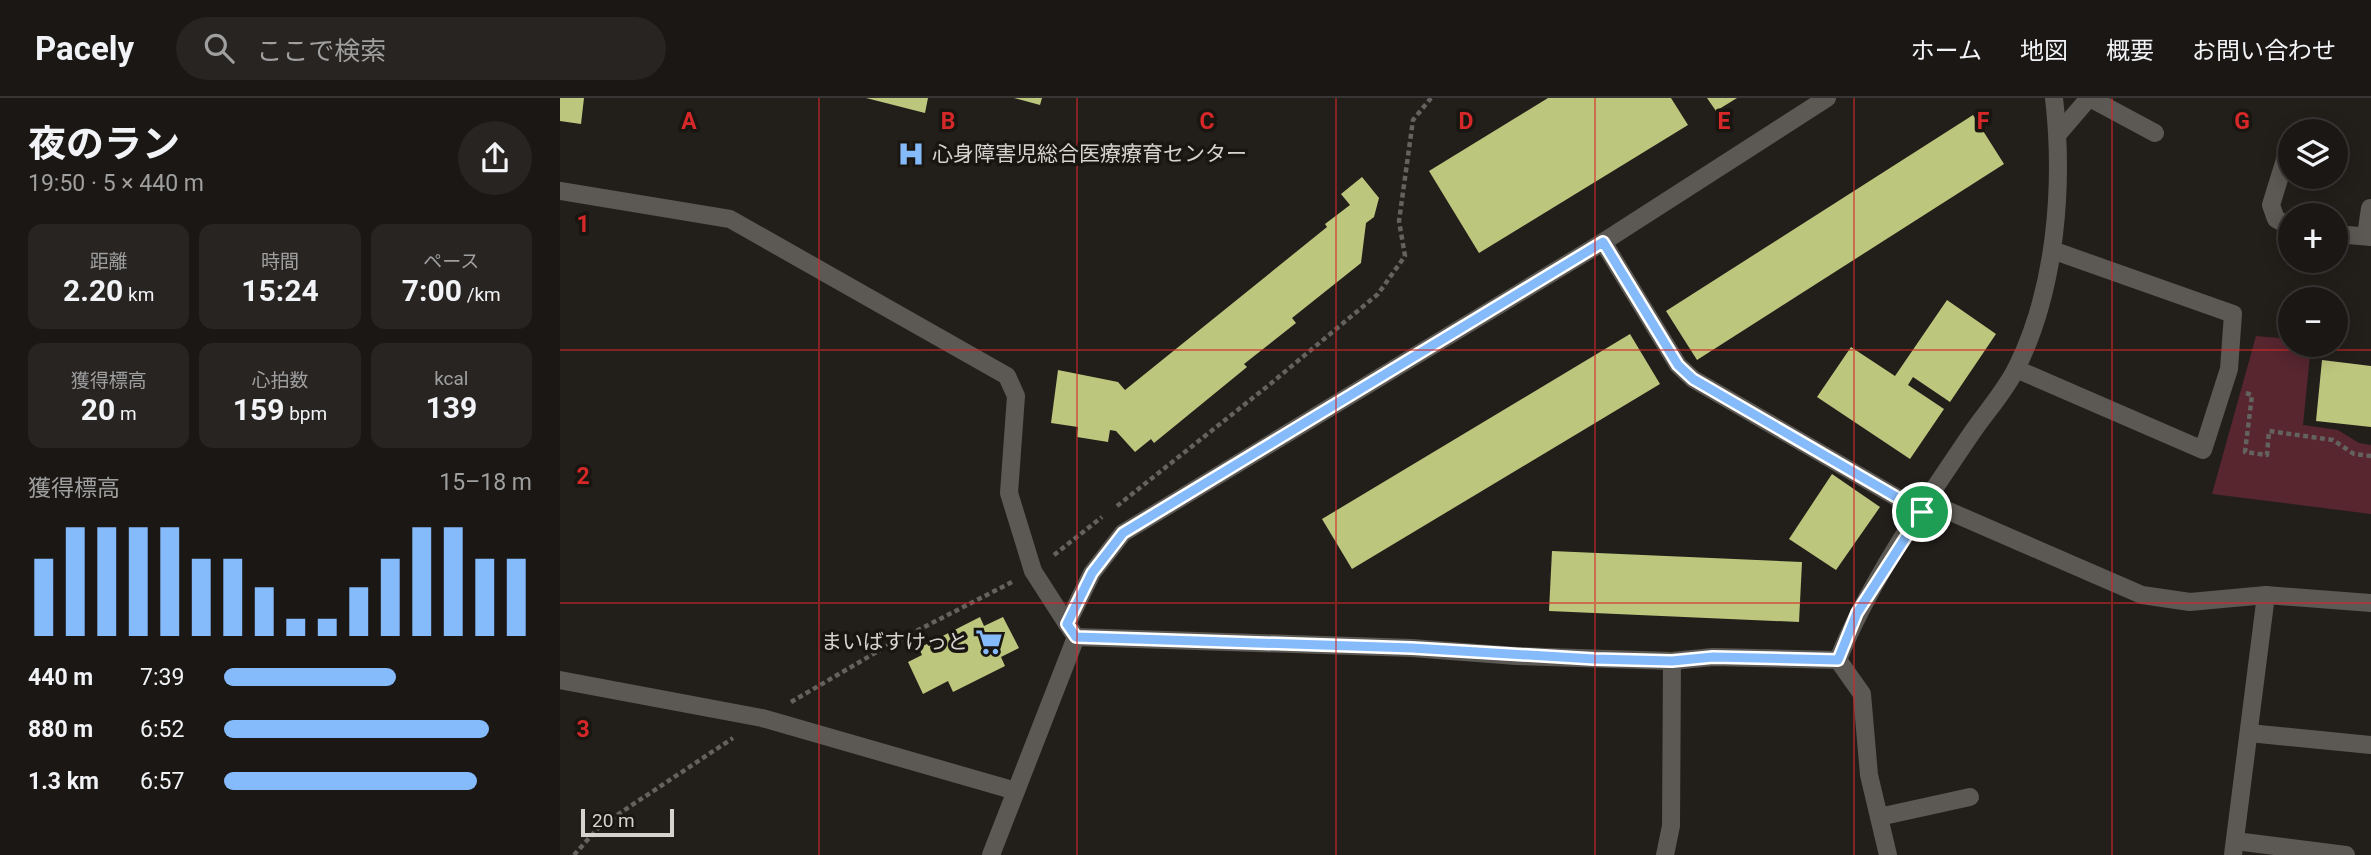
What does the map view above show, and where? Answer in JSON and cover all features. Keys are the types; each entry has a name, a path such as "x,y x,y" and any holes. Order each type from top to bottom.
{"street":[{"path":"991,855 1016,791 1086,584 1123,533 1603,242 1828,98"},
{"path":"1838,660 1857,613 2016,369 2041,309 2052,250 2058,134 2054,98"},
{"path":"2058,134 2089,98 2155,133"},
{"path":"2278,182 2271,205 2278,220"},
{"path":"560,191 730,219 1007,376 1016,396 1009,494 1033,571 1072,631"},
{"path":"2348,235 2368,237 2370,208"},
{"path":"1603,242 1678,365 1685,372 1925,507 2143,595 2190,602 2266,595 2371,603"},
{"path":"2016,369 2203,450 2229,369 2234,314 2052,250"},
{"path":"2266,595 2234,848 2346,855"},
{"path":"1072,631 1412,648 1516,656 1672,661 1713,657 1838,660"},
{"path":"1838,660 1862,694 1869,775 1888,855"},
{"path":"1665,855 1671,826 1672,661"},
{"path":"560,680 762,718 1016,791"},
{"path":"2249,733 2371,746"},
{"path":"1879,817 1970,797"}],"path":[{"path":"1033,571 1269,385 1378,294 1405,256 1399,221 1413,120 1432,98"},
{"path":"2251,405 2245,452 2267,455 2269,431 2333,440 2354,454 2371,456"}],"shaded area":[{"path":"2256,336 2278,338 2278,357 2310,357 2303,425 2338,430 2359,443 2371,445 2371,514 2212,494"}],"building":[{"path":"560,98 584,98 581,124 560,121"},
{"path":"866,98 928,98 925,113"},
{"path":"1014,98 1042,98 1040,105"},
{"path":"1548,98 1671,98 1688,125 1479,253 1429,171"},
{"path":"1707,98 1737,98 1716,111"},
{"path":"1973,115 2004,164 1697,360 1666,311"},
{"path":"1362,177 1379,198 1374,217 1366,223 1361,263 1292,318 1296,323 1244,364 1247,367 1154,443 1151,439 1135,452 1116,431 1110,430 1108,442 1077,437 1078,427 1051,423 1058,370 1118,382 1125,390 1327,227 1325,224 1350,205 1341,194"},
{"path":"1947,300 1996,334 1950,402 1913,377 1908,385 1944,409 1910,459 1817,397 1851,347 1895,376"},
{"path":"1630,334 1660,384 1352,569 1322,519"},
{"path":"2322,360 2371,366 2371,427 2316,421"},
{"path":"1832,474 1880,507 1836,570 1789,539"},
{"path":"1552,551 1802,562 1799,622 1549,611"},
{"path":"980,617 984,626 1003,617 1019,648 1001,657 1005,666 953,692 948,681 923,694 908,662 922,655 919,648"}],"place":[{"name":"心身障害児総合医療療育センター","path":"911,154"},
{"name":"まいばすけっと","path":"989,642"}],"route":[{"path":"1603,242 1678,365 1693,379 1922,512 1857,613 1838,660 1713,657 1672,661 1594,659 1412,648 1076,637 1067,624 1092,573 1123,533 1603,242"}]}
